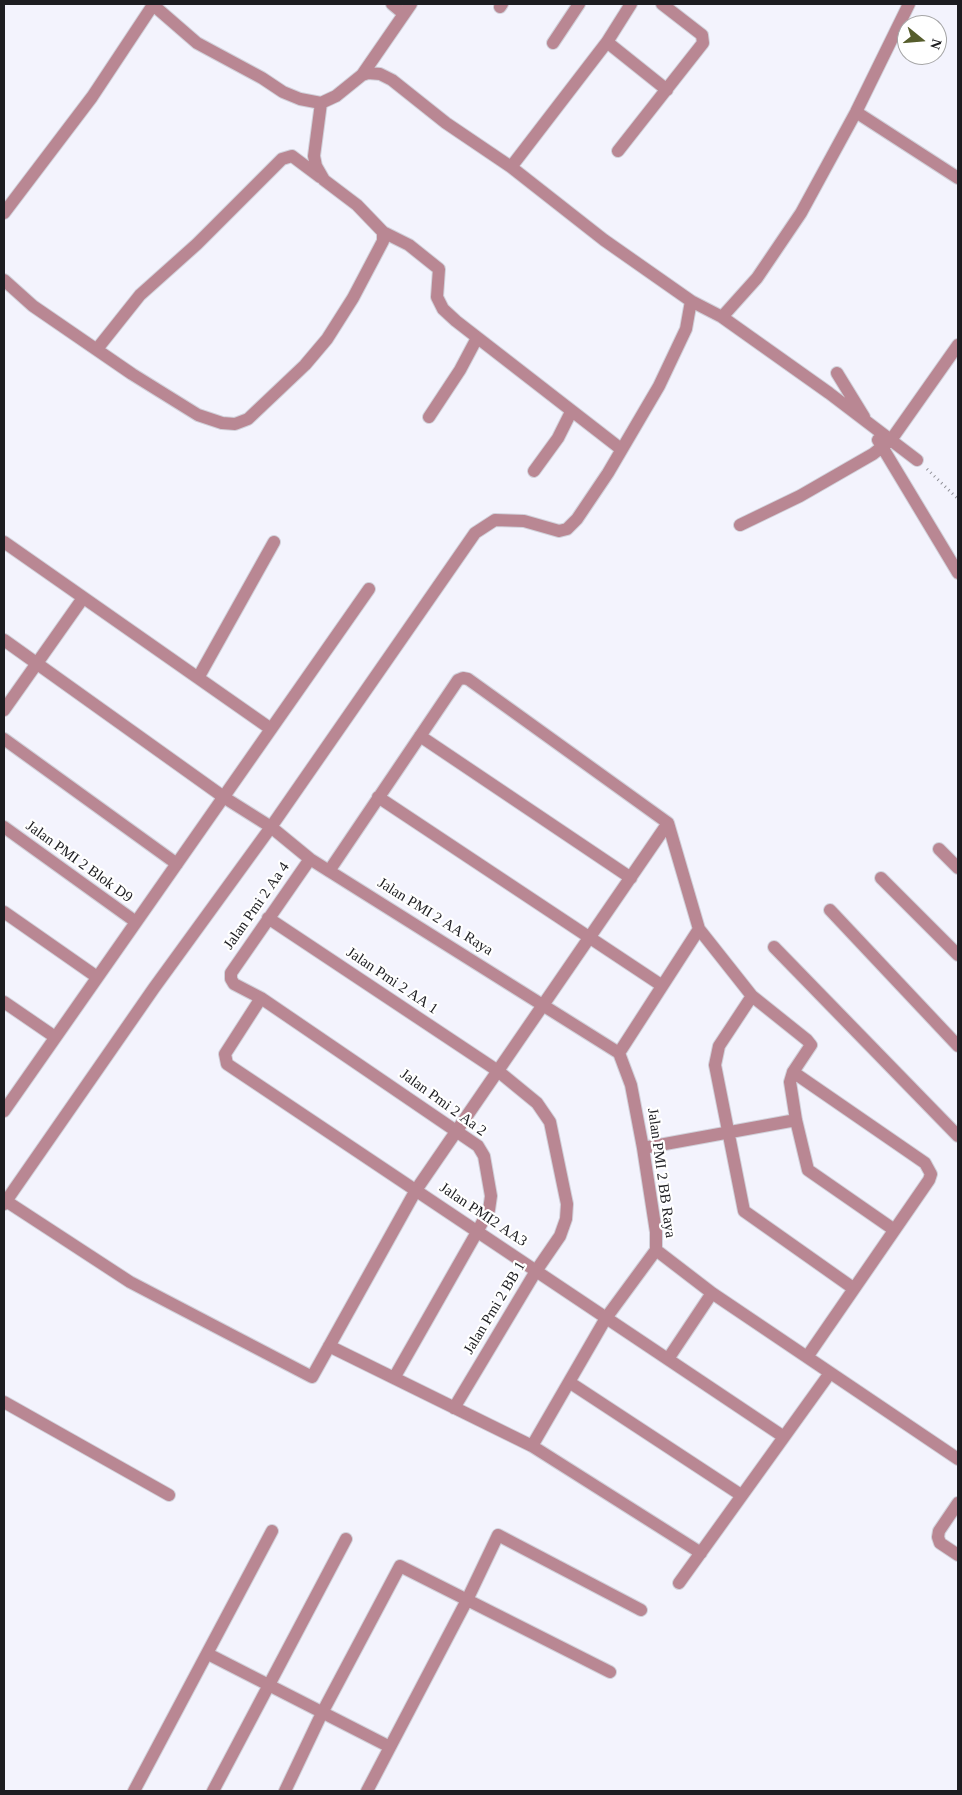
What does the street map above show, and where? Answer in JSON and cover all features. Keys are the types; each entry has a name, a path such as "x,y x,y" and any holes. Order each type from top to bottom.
{"street":[{"path":"4,213 92,97 152,4 197,43 262,78 283,92 300,99 321,103 336,96 362,75 408,9 392,4"},
{"path":"553,43 579,4"},
{"path":"511,166 607,42 631,4"},
{"path":"618,151 703,43 702,35 662,4"},
{"path":"722,317 757,278 781,245 825,171 909,4"},
{"path":"607,42 667,90"},
{"path":"362,75 374,73 392,80 446,123 511,166 604,240 691,301 722,317 917,460"},
{"path":"321,103 314,156 316,166 324,180"},
{"path":"856,112 958,178"},
{"path":"97,349 140,295 197,244 282,159 292,156 357,205 383,232 409,245 439,269 437,290 439,304 456,321 621,449"},
{"path":"4,280 18,294 97,349 198,415 222,423 235,424 248,419 305,365 327,339 374,260 383,241 383,232"},
{"path":"668,823 416,1190 312,1377 130,1282 5,1203 154,988 271,827 474,533 495,520 524,521 559,531 567,529 577,518 608,473 644,414 686,329 691,301"},
{"path":"429,417 460,370 477,338"},
{"path":"740,526 808,492 873,454 891,440 958,345"},
{"path":"837,373 958,573"},
{"path":"534,471 558,438 571,412"},
{"path":"4,542 271,729"},
{"path":"198,678 274,542"},
{"path":"4,1111 9,1092 55,1037 225,798 369,589"},
{"path":"4,710 84,598"},
{"name":"Jalan PMI 2 AA Raya","path":"4,640 225,798 271,827 310,859 542,1004"},
{"path":"329,871 458,680 468,679 668,823 699,929 752,996 811,1045 793,1072 790,1082 796,1120 808,1170 893,1229"},
{"path":"420,736 631,878"},
{"path":"4,739 177,864"},
{"path":"378,797 661,985"},
{"name":"Jalan PMI 2 Blok D9","path":"4,827 136,922"},
{"path":"939,849 958,868"},
{"name":"Jalan Pmi 2 Aa 4","path":"231,972 310,859"},
{"path":"881,878 958,955"},
{"path":"830,910 958,1046"},
{"path":"4,912 97,978"},
{"name":"Jalan Pmi 2 AA 1","path":"268,918 498,1071"},
{"path":"542,1004 619,1053 661,985 699,929"},
{"path":"774,947 958,1136"},
{"name":"Jalan Pmi 2 Aa 2","path":"231,972 234,984 261,998 457,1130 478,1146 484,1156 491,1196 489,1210 394,1378"},
{"path":"752,996 719,1046 715,1065 744,1211 853,1288"},
{"name":"Jalan PMI2 AA3","path":"261,998 225,1054 227,1064 784,1437"},
{"path":"4,1002 55,1037"},
{"name":"Jalan PMI 2 BB Raya","path":"532,1446 606,1318 656,1250 656,1232 643,1148 631,1085 619,1053"},
{"name":"Jalan Pmi 2 BB 1","path":"454,1408 536,1271 560,1236 566,1219 567,1204 550,1122 537,1103 498,1071"},
{"path":"793,1072 930,1168 929,1180 893,1229 807,1357"},
{"path":"643,1148 727,1131 796,1120"},
{"path":"656,1250 712,1293 958,1460"},
{"path":"668,1359 712,1293"},
{"path":"329,1346 532,1446 700,1553"},
{"path":"679,1583 830,1372"},
{"path":"569,1382 742,1495"},
{"path":"4,1402 169,1495"},
{"path":"958,1503 939,1531 938,1537 940,1543 958,1555"},
{"path":"134,1791 272,1530"},
{"path":"367,1791 467,1600 498,1535 641,1610"},
{"path":"213,1791 346,1539"},
{"path":"285,1791 322,1713 400,1566 610,1672"},
{"path":"208,1654 390,1747"}],"path":[{"path":"917,460 958,499"}]}
